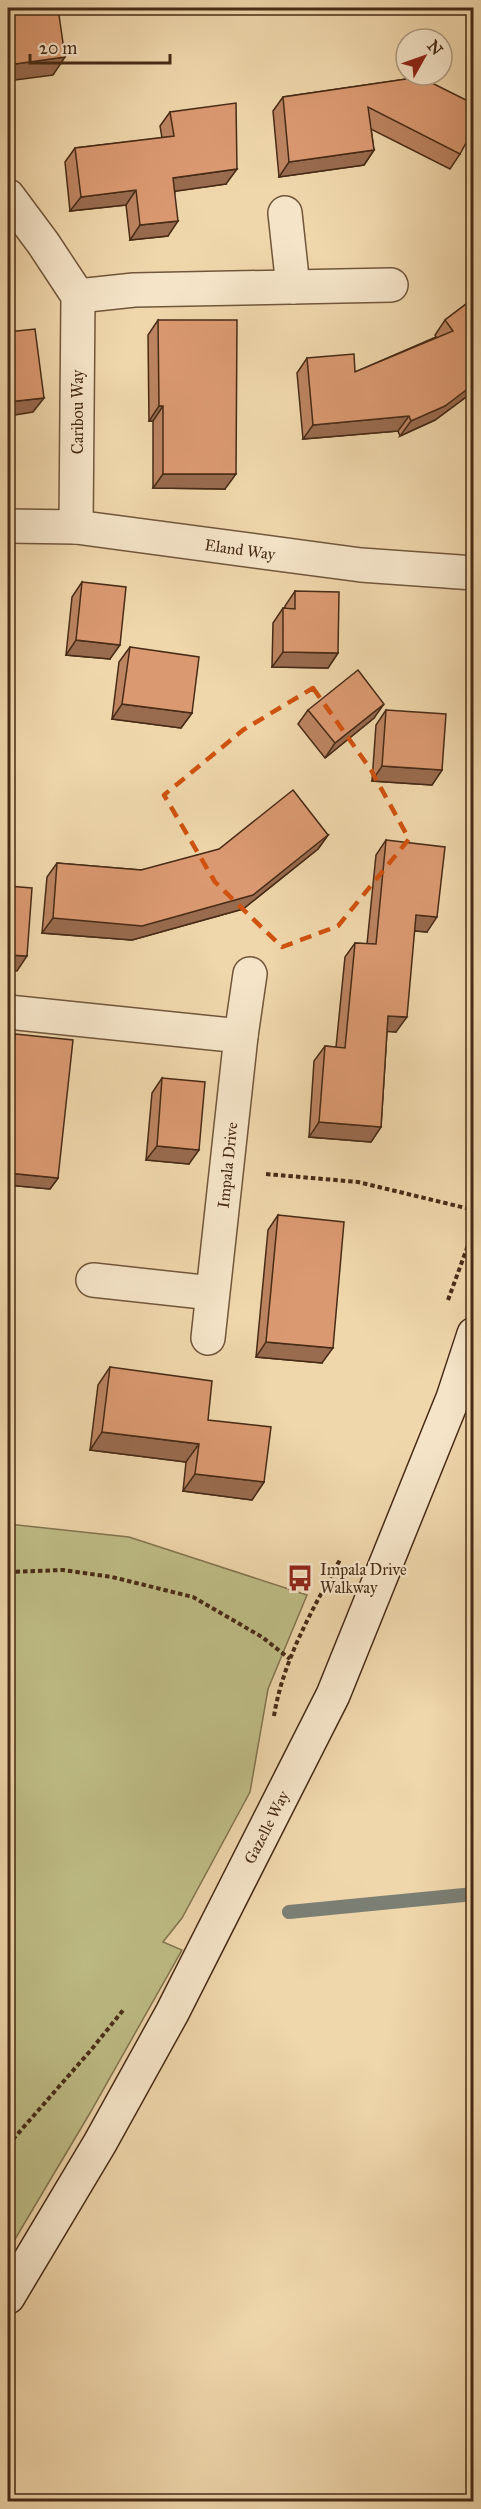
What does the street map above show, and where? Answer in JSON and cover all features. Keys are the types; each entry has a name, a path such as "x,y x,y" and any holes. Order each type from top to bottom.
{"street":[{"path":"8,196 78,296 134,290 391,285"},
{"path":"285,213 293,287"},
{"name":"Caribou Way","path":"76,527 78,296"},
{"name":"Eland Way","path":"8,526 76,527 361,565 474,573"},
{"name":"Impala Drive","path":"208,1338 241,1036 250,974"},
{"path":"8,1012 241,1036"},
{"path":"93,1281 212,1293"},
{"name":"Gazelle Way","path":"8,2297 100,2143 172,2013 333,1695 453,1398 474,1334"}],"path":[{"path":"227,1171 358,1182 474,1210"},
{"path":"447,1305 474,1229"},
{"path":"273,1717 290,1659 318,1600 346,1550"},
{"path":"8,1572 63,1570 112,1577 193,1597 262,1637 290,1659"},
{"path":"8,2145 92,2050 128,2004"}],"highlighted area":[{"path":"313,688 371,770 409,839 338,926 282,947 215,882 164,795 243,730"}],"shaded area":[{"path":"8,1524 129,1537 307,1595 268,1689 250,1792 182,1918 163,1942 182,1950 90,2113 8,2251"}],"building":[{"path":"8,8 58,8 65,57 8,65"},
{"path":"394,81 394,87 440,87 474,104 474,128 460,154 368,107 374,150 289,162 283,97"},
{"path":"236,103 237,169 173,178 178,221 140,225 136,190 81,197 75,148 174,136 170,112"},
{"path":"474,298 474,384 445,406 411,421 409,416 313,425 307,358 354,354 355,372 453,331 445,320"},
{"path":"158,320 237,320 236,474 163,474 163,406 159,406"},
{"path":"35,329 44,398 8,402 8,332"},
{"path":"82,582 126,587 120,645 76,640"},
{"path":"295,591 339,592 338,653 283,652 283,608 295,609"},
{"path":"130,647 199,657 192,713 122,704"},
{"path":"358,670 384,704 335,743 308,710"},
{"path":"386,710 446,714 442,770 382,766"},
{"path":"293,790 328,835 253,895 142,926 53,918 57,863 141,870 219,849"},
{"path":"386,840 445,847 437,917 416,915 407,1017 388,1016 381,1127 319,1122 325,1046 345,1048 355,943 376,944"},
{"path":"8,886 32,888 27,956 8,955"},
{"path":"15,1034 73,1040 58,1178 8,1173 8,1117"},
{"path":"162,1078 205,1082 199,1150 157,1146"},
{"path":"278,1215 344,1222 333,1348 266,1342"},
{"path":"110,1367 212,1381 208,1420 271,1427 264,1482 195,1474 199,1444 102,1432"}],"waterway":[{"path":"289,1912 474,1894"}],"place":[{"name":"Impala Drive Walkway","path":"300,1578"}]}
